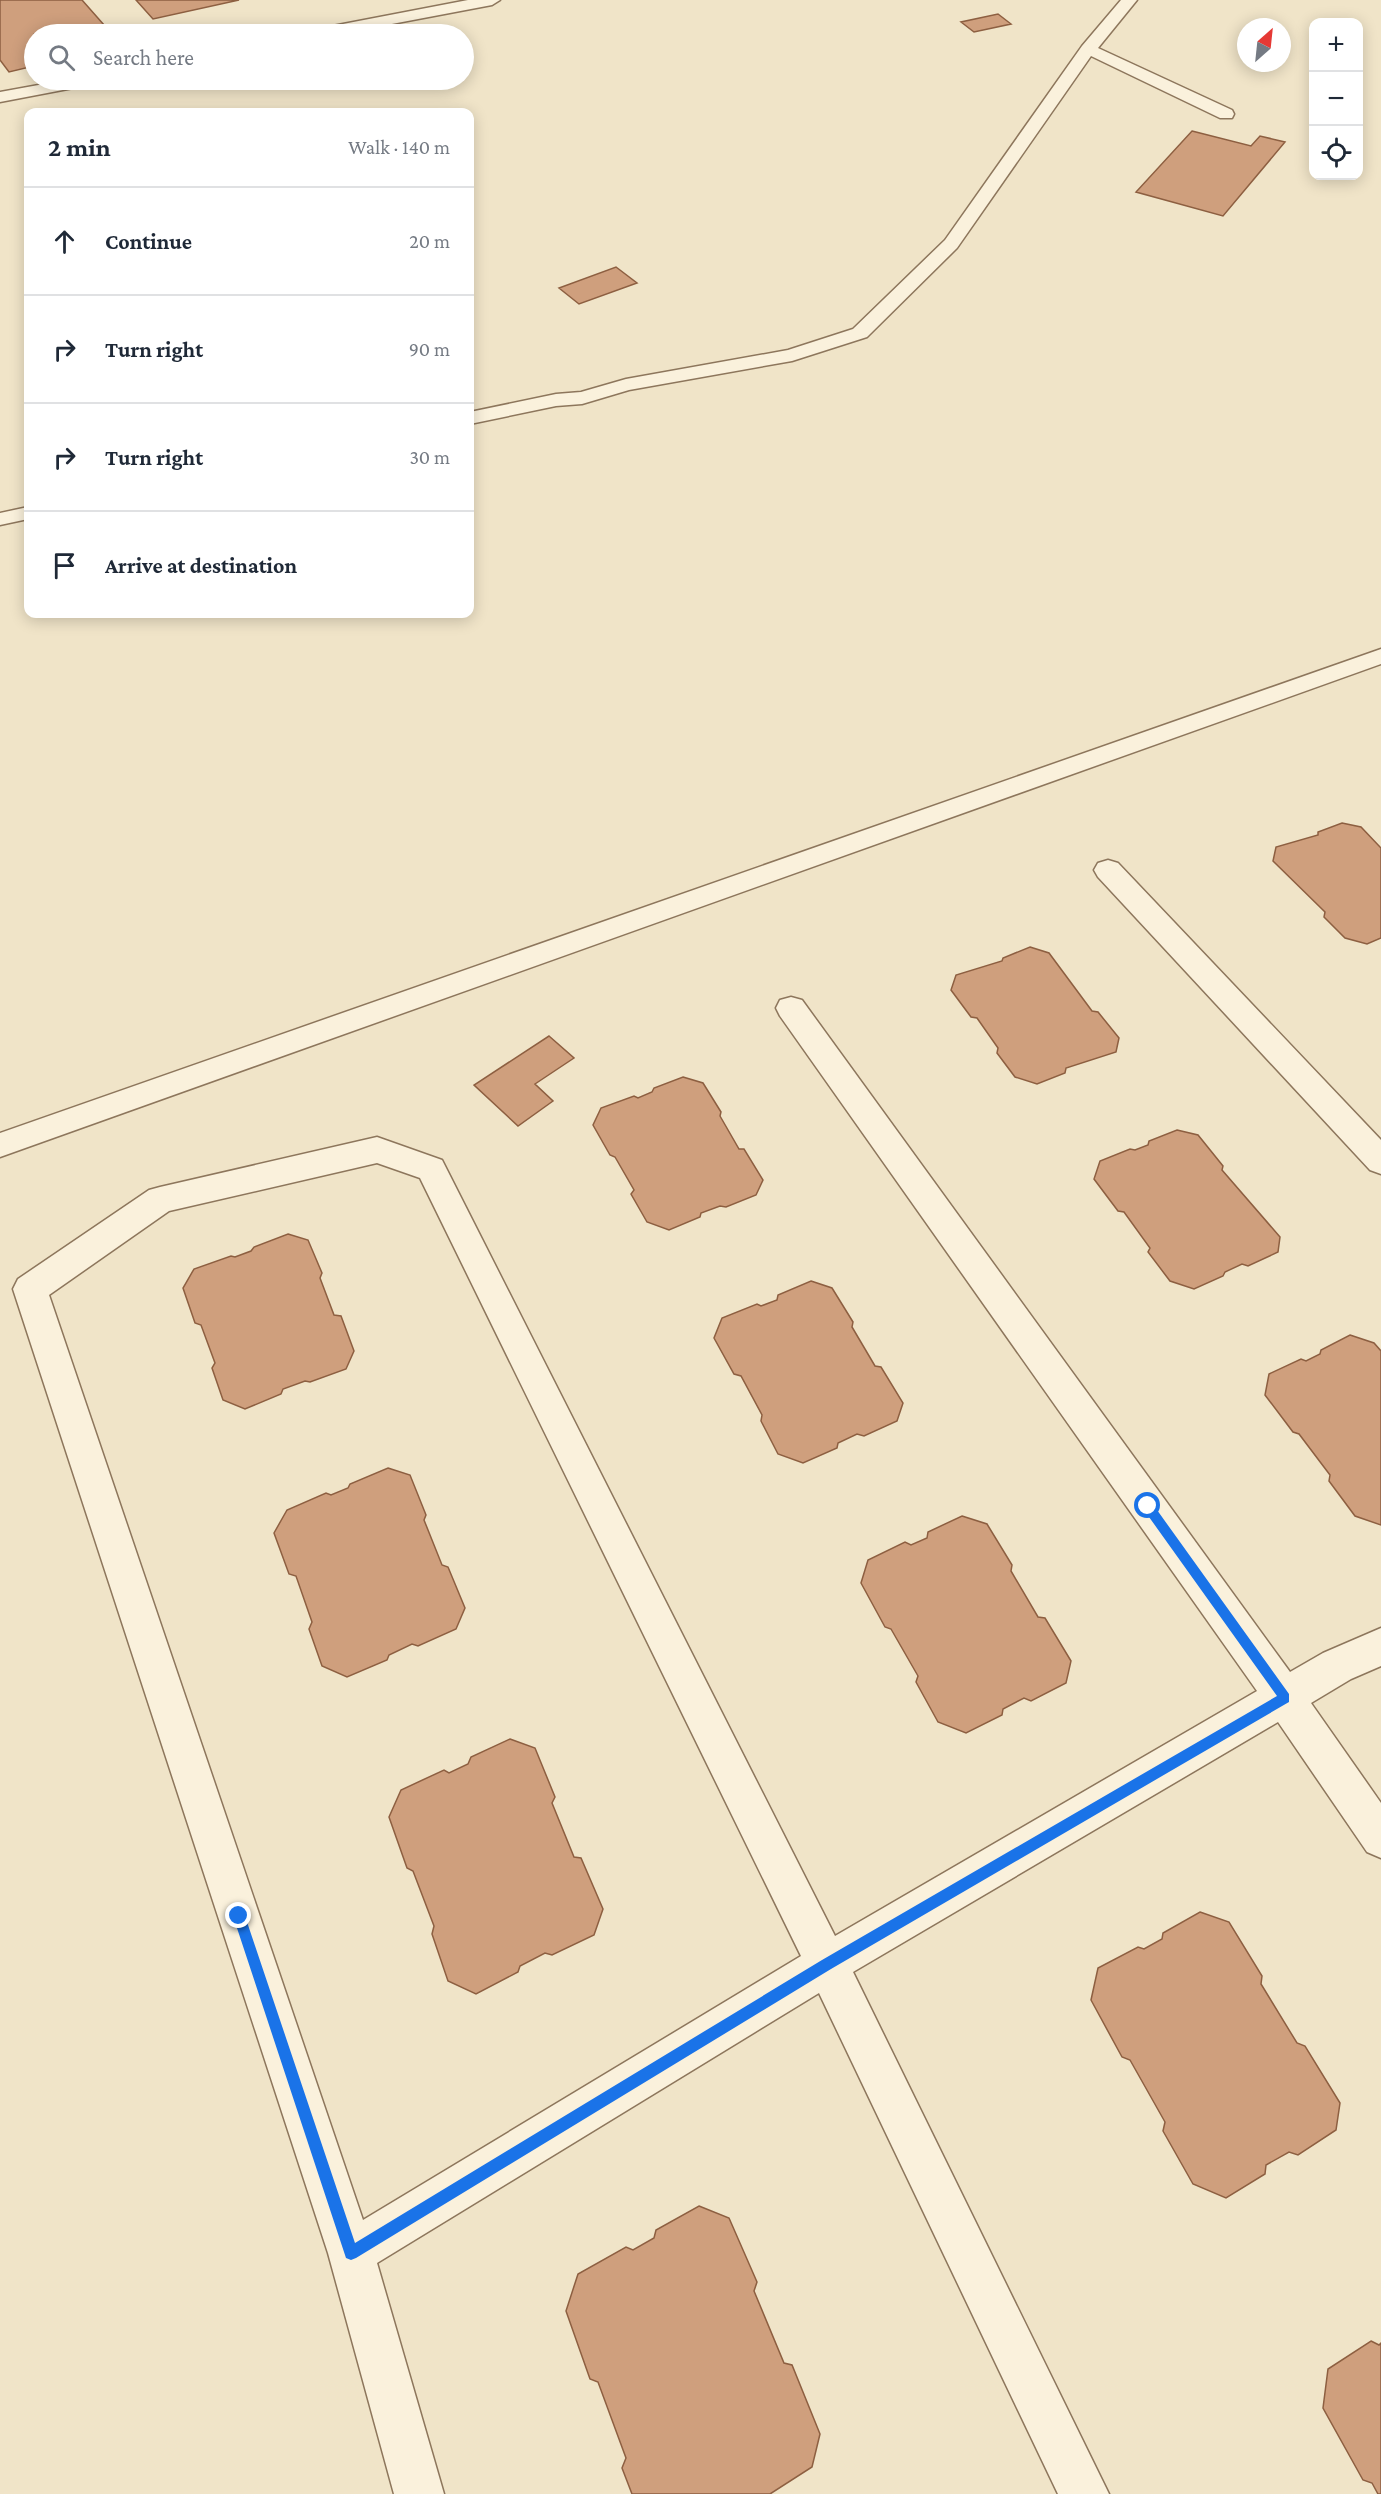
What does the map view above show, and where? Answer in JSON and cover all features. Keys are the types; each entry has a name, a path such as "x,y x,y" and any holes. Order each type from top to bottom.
{"street":[{"path":"1108,870 1381,1161"},
{"path":"790,1008 1285,1698 1381,1839"},
{"path":"419,2494 351,2253 30,1288 160,1200 377,1150 431,1169 827,1964 1084,2494"},
{"path":"351,2253 827,1964 1337,1666 1381,1647"}],"lane":[{"path":"368,24 492,0"},
{"path":"1105,3 1126,4"},
{"path":"474,417 556,400 582,399 626,385 792,355 860,333 951,244 1089,49 1126,4"},
{"path":"1089,49 1226,114"},
{"path":"0,97 37,90"},
{"path":"0,519 24,514"},
{"path":"0,1145 1381,656"}],"building":[{"path":"0,0 82,0 103,24 24,24 24,68 9,72 0,60"},
{"path":"136,0 239,0 153,19"},
{"path":"998,14 1011,24 974,32 961,22"},
{"path":"1192,131 1251,146 1260,136 1285,142 1223,216 1136,192"},
{"path":"616,267 637,283 579,304 559,288"},
{"path":"1342,823 1361,827 1381,848 1381,938 1367,944 1345,938 1324,917 1325,912 1273,861 1276,847 1318,835 1318,832"},
{"path":"1030,947 1049,953 1092,1011 1098,1012 1119,1038 1116,1052 1066,1068 1065,1073 1037,1084 1015,1077 997,1053 998,1048 977,1018 971,1017 951,990 956,975 1002,961 1003,958"},
{"path":"549,1036 574,1058 535,1084 553,1101 518,1126 474,1085"},
{"path":"683,1077 703,1083 721,1112 720,1116 739,1149 744,1149 763,1180 756,1195 726,1207 720,1206 701,1213 700,1217 669,1230 647,1222 631,1194 634,1190 593,1125 601,1108 634,1096 638,1098 652,1092 654,1088"},
{"path":"1177,1130 1198,1135 1223,1166 1222,1170 1280,1237 1278,1252 1248,1266 1242,1264 1225,1272 1223,1276 1194,1289 1170,1281 1148,1252 1150,1248 1124,1212 1118,1211 1094,1179 1100,1161 1130,1149 1135,1150 1148,1145 1149,1141"},
{"path":"288,1234 308,1240 322,1273 320,1278 334,1315 341,1316 354,1351 346,1369 283,1389 281,1394 245,1409 223,1400 212,1368 215,1363 201,1325 195,1323 183,1288 194,1269 231,1256 235,1257"},
{"path":"811,1281 832,1288 853,1322 852,1327 875,1366 881,1367 903,1403 897,1421 864,1436 857,1434 838,1443 837,1448 803,1463 778,1454 761,1421 762,1415 741,1376 734,1374 714,1338 722,1318 757,1304 761,1306 777,1300 778,1295"},
{"path":"1350,1335 1374,1343 1381,1351 1381,1525 1355,1516 1329,1481 1330,1475 1265,1395 1269,1374 1301,1359 1306,1361 1320,1354 1321,1350"},
{"path":"388,1468 410,1475 426,1515 424,1520 442,1565 448,1567 465,1608 456,1629 418,1646 412,1644 389,1655 387,1660 347,1677 322,1666 309,1629 312,1622 296,1576 289,1574 274,1533 287,1510 326,1493 331,1495 348,1488 350,1484"},
{"path":"962,1516 987,1524 1012,1565 1011,1571 1038,1617 1045,1618 1071,1661 1066,1683 1031,1701 1024,1698 1003,1709 1002,1715 966,1733 938,1722 916,1682 918,1676 891,1629 885,1627 861,1583 868,1560 905,1542 911,1545 927,1538 928,1532"},
{"path":"510,1739 535,1748 555,1797 552,1803 574,1857 581,1858 603,1909 594,1935 552,1955 545,1953 520,1966 518,1972 476,1994 448,1981 432,1934 434,1926 413,1871 407,1868 389,1817 401,1790 444,1770 449,1773 468,1764 471,1757"},
{"path":"1200,1912 1229,1922 1262,1976 1261,1984 1297,2043 1305,2046 1340,2103 1336,2130 1298,2155 1289,2152 1266,2165 1265,2174 1226,2198 1193,2184 1163,2131 1165,2122 1130,2060 1122,2057 1091,2000 1098,1968 1138,1947 1144,1949 1162,1939 1163,1933"},
{"path":"699,2206 729,2218 757,2282 754,2291 784,2363 792,2365 820,2434 812,2467 770,2494 632,2494 622,2468 626,2458 598,2382 590,2379 566,2311 578,2274 626,2247 633,2250 654,2238 656,2230"},
{"path":"1371,2341 1379,2345 1381,2343 1381,2494 1378,2494 1372,2483 1363,2480 1323,2408 1328,2369"}],"route":[{"path":"239,1916 351,2253 827,1964 1285,1698 1148,1506"}]}
